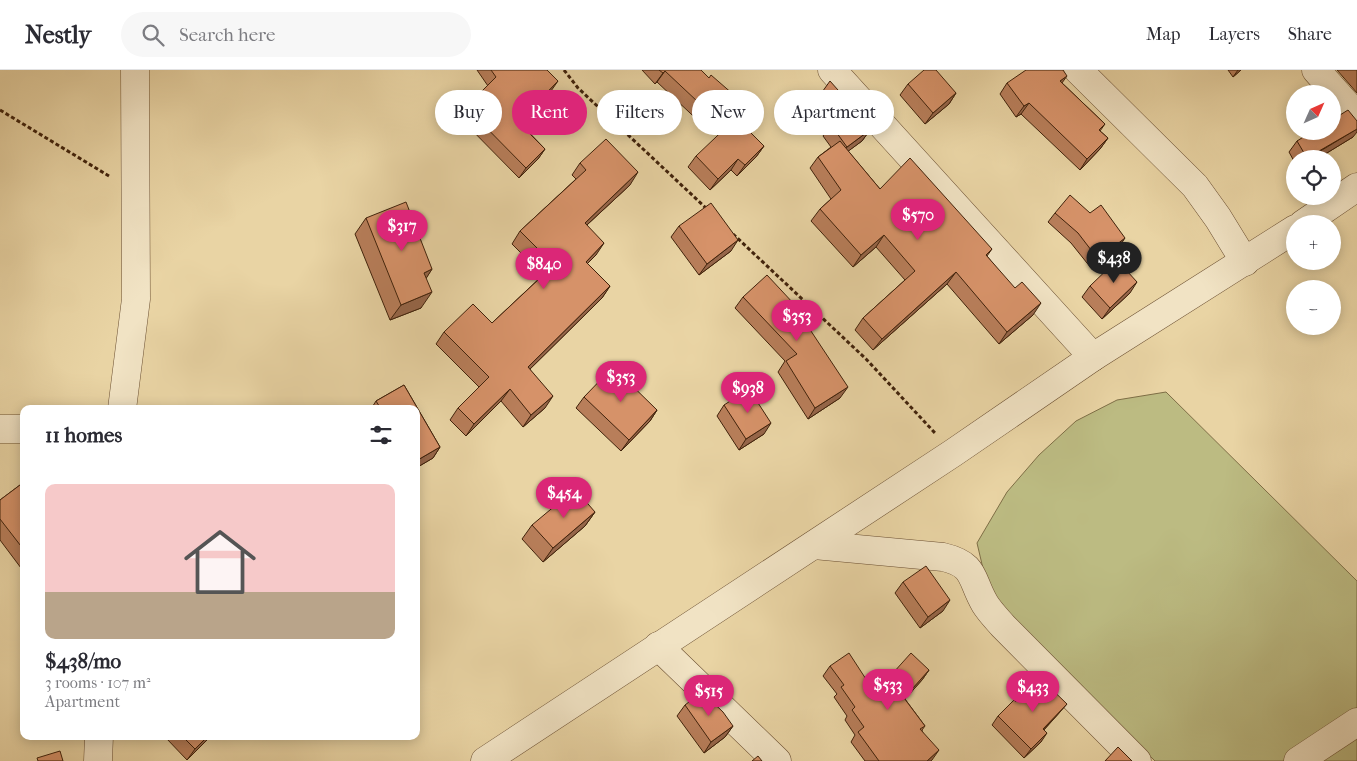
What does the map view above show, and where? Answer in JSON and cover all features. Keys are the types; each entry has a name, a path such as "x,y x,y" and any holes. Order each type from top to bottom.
{"street":[{"path":"123,405 136,299 135,70"},
{"path":"832,70 1093,357"},
{"path":"1078,70 1194,186 1218,218 1245,262"},
{"path":"1316,70 1357,116"},
{"path":"1315,215 1357,187"},
{"path":"485,761 953,453 1093,357 1286,235"},
{"path":"0,428 20,429"},
{"path":"814,545 943,556 959,560 967,567 986,605 1003,626 1137,761"},
{"path":"658,646 777,761"},
{"path":"1298,761 1357,722"},
{"path":"98,761 100,740"}],"path":[{"path":"564,70 578,88 708,210"},
{"path":"0,110 135,191"},
{"path":"729,230 866,359 953,453"}],"shaded area":[{"path":"1166,392 1357,581 1357,761 1155,761 1000,604 985,577 977,543 1007,492 1039,455 1076,421 1117,400"}],"building":[{"path":"491,70 547,70 558,81 549,90 512,90 512,135 531,135 545,149 526,168 494,135 502,135 502,90 483,90 496,77"},
{"path":"659,70 701,70 709,78 711,75 728,90 692,90 692,96 665,71 663,73"},
{"path":"924,70 936,70 956,93 933,113 908,84"},
{"path":"1026,70 1063,70 1067,76 1060,81 1105,124 1099,130 1108,138 1087,159 1029,103 1024,106 1007,83"},
{"path":"830,81 838,90 824,90"},
{"path":"1348,110 1357,121 1357,129 1341,138 1341,114"},
{"path":"718,135 753,135 764,146 745,165 738,159 718,179 696,156"},
{"path":"838,135 863,135 847,147"},
{"path":"606,139 638,172 585,223 604,243 586,262 610,286 528,367 553,396 531,415 510,389 474,424 458,408 489,377 444,332 473,304 492,323 554,265 520,231 586,170 580,163"},
{"path":"1338,140 1321,150 1302,150 1297,141"},
{"path":"840,141 880,189 910,158 992,249 986,255 1015,288 1022,282 1041,303 1007,332 956,272 882,339 863,318 915,271 884,235 861,255 820,209 841,190 818,157"},
{"path":"1070,195 1090,213 1101,205 1125,238 1098,259 1078,233 1055,213"},
{"path":"406,202 432,269 424,273 432,292 401,305 366,218"},
{"path":"711,203 738,240 707,264 679,226"},
{"path":"1117,260 1137,282 1110,308 1090,286"},
{"path":"767,275 808,319 805,322 848,387 815,408 786,361 797,354 743,297"},
{"path":"613,367 657,410 629,440 584,397"},
{"path":"404,385 416,405 378,405 376,401"},
{"path":"749,389 771,423 746,439 724,405"},
{"path":"420,413 440,447 420,459"},
{"path":"20,485 20,545 0,519 0,500"},
{"path":"575,489 595,512 553,548 532,525"},
{"path":"926,566 950,600 928,617 903,582"},
{"path":"849,653 875,693 911,653 929,670 904,698 925,726 920,729 939,750 927,761 879,761 858,732 864,727 852,710 855,707 841,687 844,685 830,666"},
{"path":"1039,677 1067,704 1043,729 1047,733 1031,749 998,716 1014,700 1016,702"},
{"path":"702,692 723,712 733,726 711,742 685,705"},
{"path":"186,740 204,740 195,749"},
{"path":"1118,747 1132,761 1105,761"},
{"path":"60,751 63,761 38,761 37,758"},
{"path":"758,756 762,761 752,761"}]}
